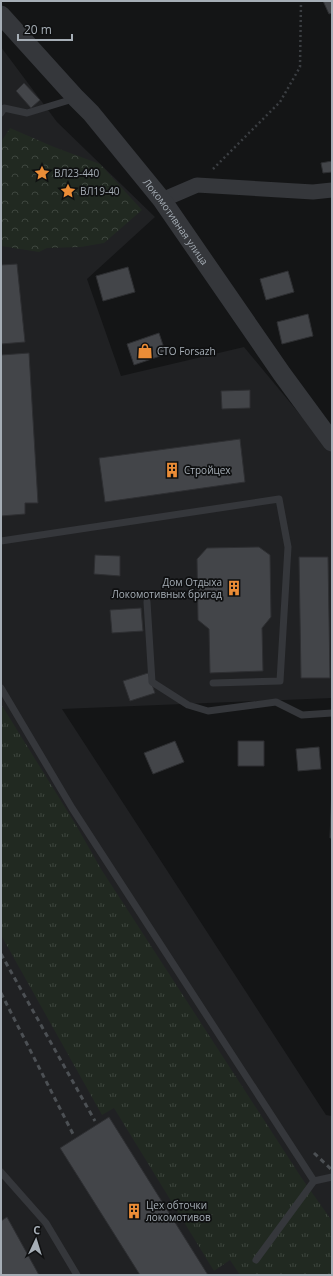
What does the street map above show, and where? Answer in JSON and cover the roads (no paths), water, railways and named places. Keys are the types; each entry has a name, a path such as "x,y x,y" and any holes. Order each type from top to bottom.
{"street":[{"name":"Локомотивная улица","path":"1,15 91,113 162,200 282,374 332,442"},
{"path":"162,200 197,185 313,192 332,190"}],"lane":[{"path":"2,110 27,113 76,98"},
{"path":"1,541 279,499 288,547 280,681 213,683"},
{"path":"147,602 152,682 188,705 208,711 276,702 302,715 332,713"},
{"path":"1,688 72,808 314,1181"},
{"path":"1,1172 46,1222 77,1275"},
{"path":"256,1260 314,1181 332,1177"}],"railway":[{"path":"1,954 95,1121"},
{"path":"1,993 73,1134"},
{"path":"314,1153 332,1170"}],"place":[{"name":"ВЛ23-440","path":"42,173"},
{"name":"ВЛ19-40","path":"68,191"},
{"name":"CTO Forsazh","path":"145,351"},
{"name":"Стройцех","path":"172,470"},
{"name":"Дом Отдыха Локомотивных бригад","path":"234,588"},
{"name":"Цех обточки локомотивов","path":"134,1211"}]}
